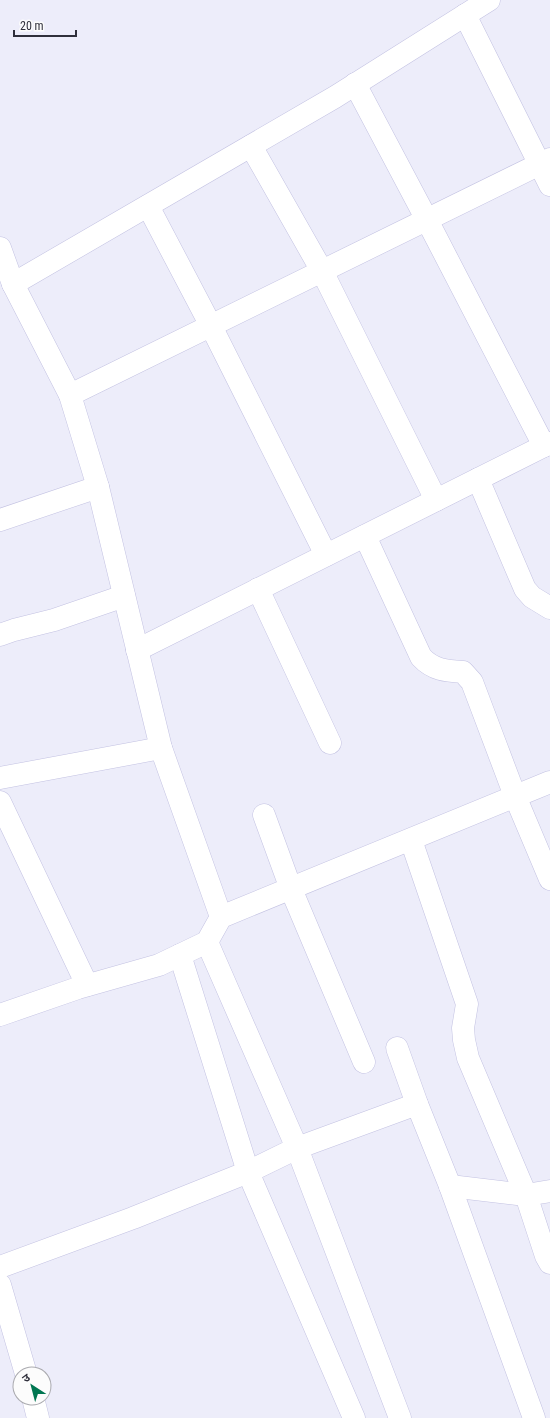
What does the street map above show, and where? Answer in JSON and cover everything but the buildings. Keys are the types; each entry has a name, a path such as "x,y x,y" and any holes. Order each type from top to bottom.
{"street":[{"path":"13,284 355,84 489,0"},
{"path":"465,15 545,162 550,185"},
{"path":"137,650 547,445 355,84"},
{"path":"251,146 322,271 436,500"},
{"path":"70,396 545,162"},
{"path":"148,206 211,326 326,555"},
{"path":"0,248 13,284 70,396 98,487 161,748 221,917"},
{"path":"478,479 525,590 550,608"},
{"path":"0,520 98,487"},
{"path":"365,536 421,657 429,665 448,671 462,672 472,682 515,796 550,879"},
{"path":"258,589 330,743"},
{"path":"0,635 54,620 124,596"},
{"path":"0,778 161,748"},
{"path":"0,1015 87,985 159,966 207,942 221,917 550,782"},
{"path":"0,802 87,985"},
{"path":"264,815 291,889 364,1062"},
{"path":"411,840 467,1004 463,1028 468,1058 526,1195 546,1256 550,1263"},
{"path":"207,942 297,1148 400,1418"},
{"path":"180,955 248,1172 354,1418"},
{"path":"397,1048 417,1104 450,1186 534,1418"},
{"path":"0,1267 133,1218 248,1172 297,1148 417,1104"},
{"path":"450,1186 526,1195 550,1191"},
{"path":"0,1285 8,1342 22,1366"},
{"path":"35,1406 38,1418"}]}
